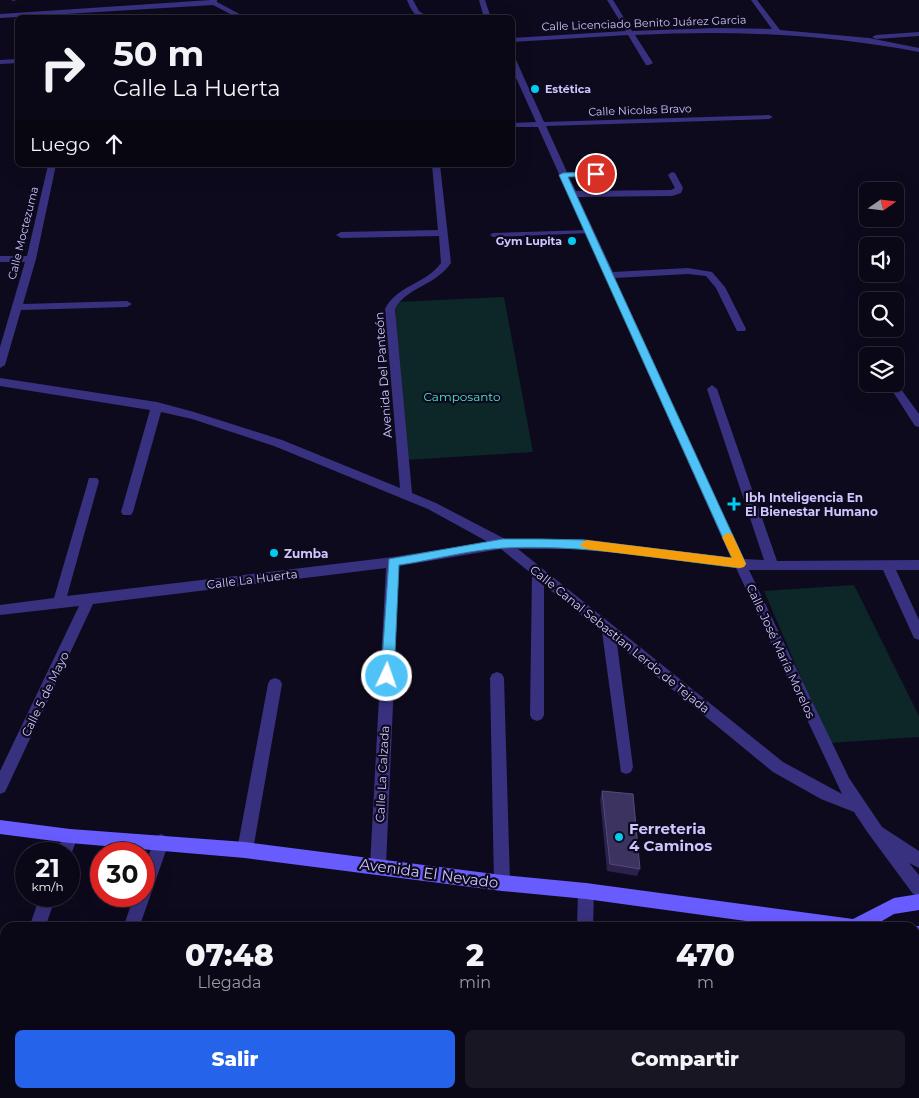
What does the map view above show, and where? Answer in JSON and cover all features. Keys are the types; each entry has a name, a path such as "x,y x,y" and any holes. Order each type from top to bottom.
{"street":[{"path":"410,0 416,12 421,15"},
{"path":"482,0 487,15"},
{"path":"610,0 628,32 649,63"},
{"path":"754,0 776,31"},
{"path":"0,16 77,9 95,14 214,2 238,15"},
{"name":"Calle Licenciado Benito Juárez Garcia","path":"515,40 628,32 720,29 776,31 861,40"},
{"path":"861,40 880,36 919,34"},
{"path":"861,40 919,50"},
{"path":"0,62 15,61"},
{"name":"Calle José María Morelos","path":"515,67 740,564 840,774 857,806 919,888"},
{"name":"Calle Nicolas Bravo","path":"515,125 769,117"},
{"name":"Calle Moctezuma","path":"0,365 31,258 52,167"},
{"name":"Avenida Del Panteón","path":"406,494 390,310 392,302 399,295 442,271 446,263 436,167"},
{"path":"563,175 612,173"},
{"path":"572,194 672,193 678,191 679,188 672,175"},
{"path":"341,235 444,233"},
{"path":"0,259 31,258"},
{"path":"608,275 688,271 709,274 720,288 741,328"},
{"path":"17,307 127,304"},
{"name":"Calle Canal Sebastian Lerdo de Tejada","path":"0,382 157,406 278,443 406,494 464,522 503,544 538,571 778,766 835,799 857,806"},
{"path":"712,389 772,566"},
{"path":"898,392 919,423"},
{"path":"127,512 157,406"},
{"path":"59,602 93,481"},
{"name":"Calle La Huerta","path":"0,610 393,562 503,544 583,544 740,564 772,566 919,565"},
{"name":"Calle La Calzada","path":"378,866 393,562"},
{"path":"887,565 919,634"},
{"path":"537,715 538,571"},
{"name":"Calle 5 de Mayo","path":"0,787 70,642 88,600"},
{"path":"608,629 626,767"},
{"path":"497,678 502,883"},
{"path":"245,850 275,684"},
{"name":"Avenida El Nevado","path":"0,827 70,836 245,850 502,883 586,891 821,922"},
{"name":"Calle José María Morelos","path":"873,828 919,860"},
{"path":"68,842 70,836"},
{"path":"155,859 161,842"},
{"path":"585,922 586,891"},
{"name":"Avenida El Nevado","path":"866,922 887,907 907,902 919,902"},
{"path":"39,922 44,907"},
{"path":"133,922 138,907"}],"lane":[{"path":"493,235 589,232"}],"green space":[{"name":"Camposanto","path":"504,297 533,452 405,460 395,302"},
{"path":"854,585 919,716 919,737 829,743 764,591"}],"building":[{"name":"Ferreteria 4 Caminos","path":"602,791 633,794 640,869 610,864"}],"slow traffic":[{"path":"586,545 740,564 728,537"}],"place":[{"name":"Estética","path":"535,89"},
{"name":"Gym Lupita","path":"572,241"},
{"name":"Ibh Inteligencia En El Bienestar Humano","path":"734,504"},
{"name":"Zumba","path":"274,553"},
{"name":"Ferreteria 4 Caminos","path":"619,837"}],"route":[{"path":"387,676 393,562 503,544 541,543 583,544 740,564 563,175 596,174"}]}
